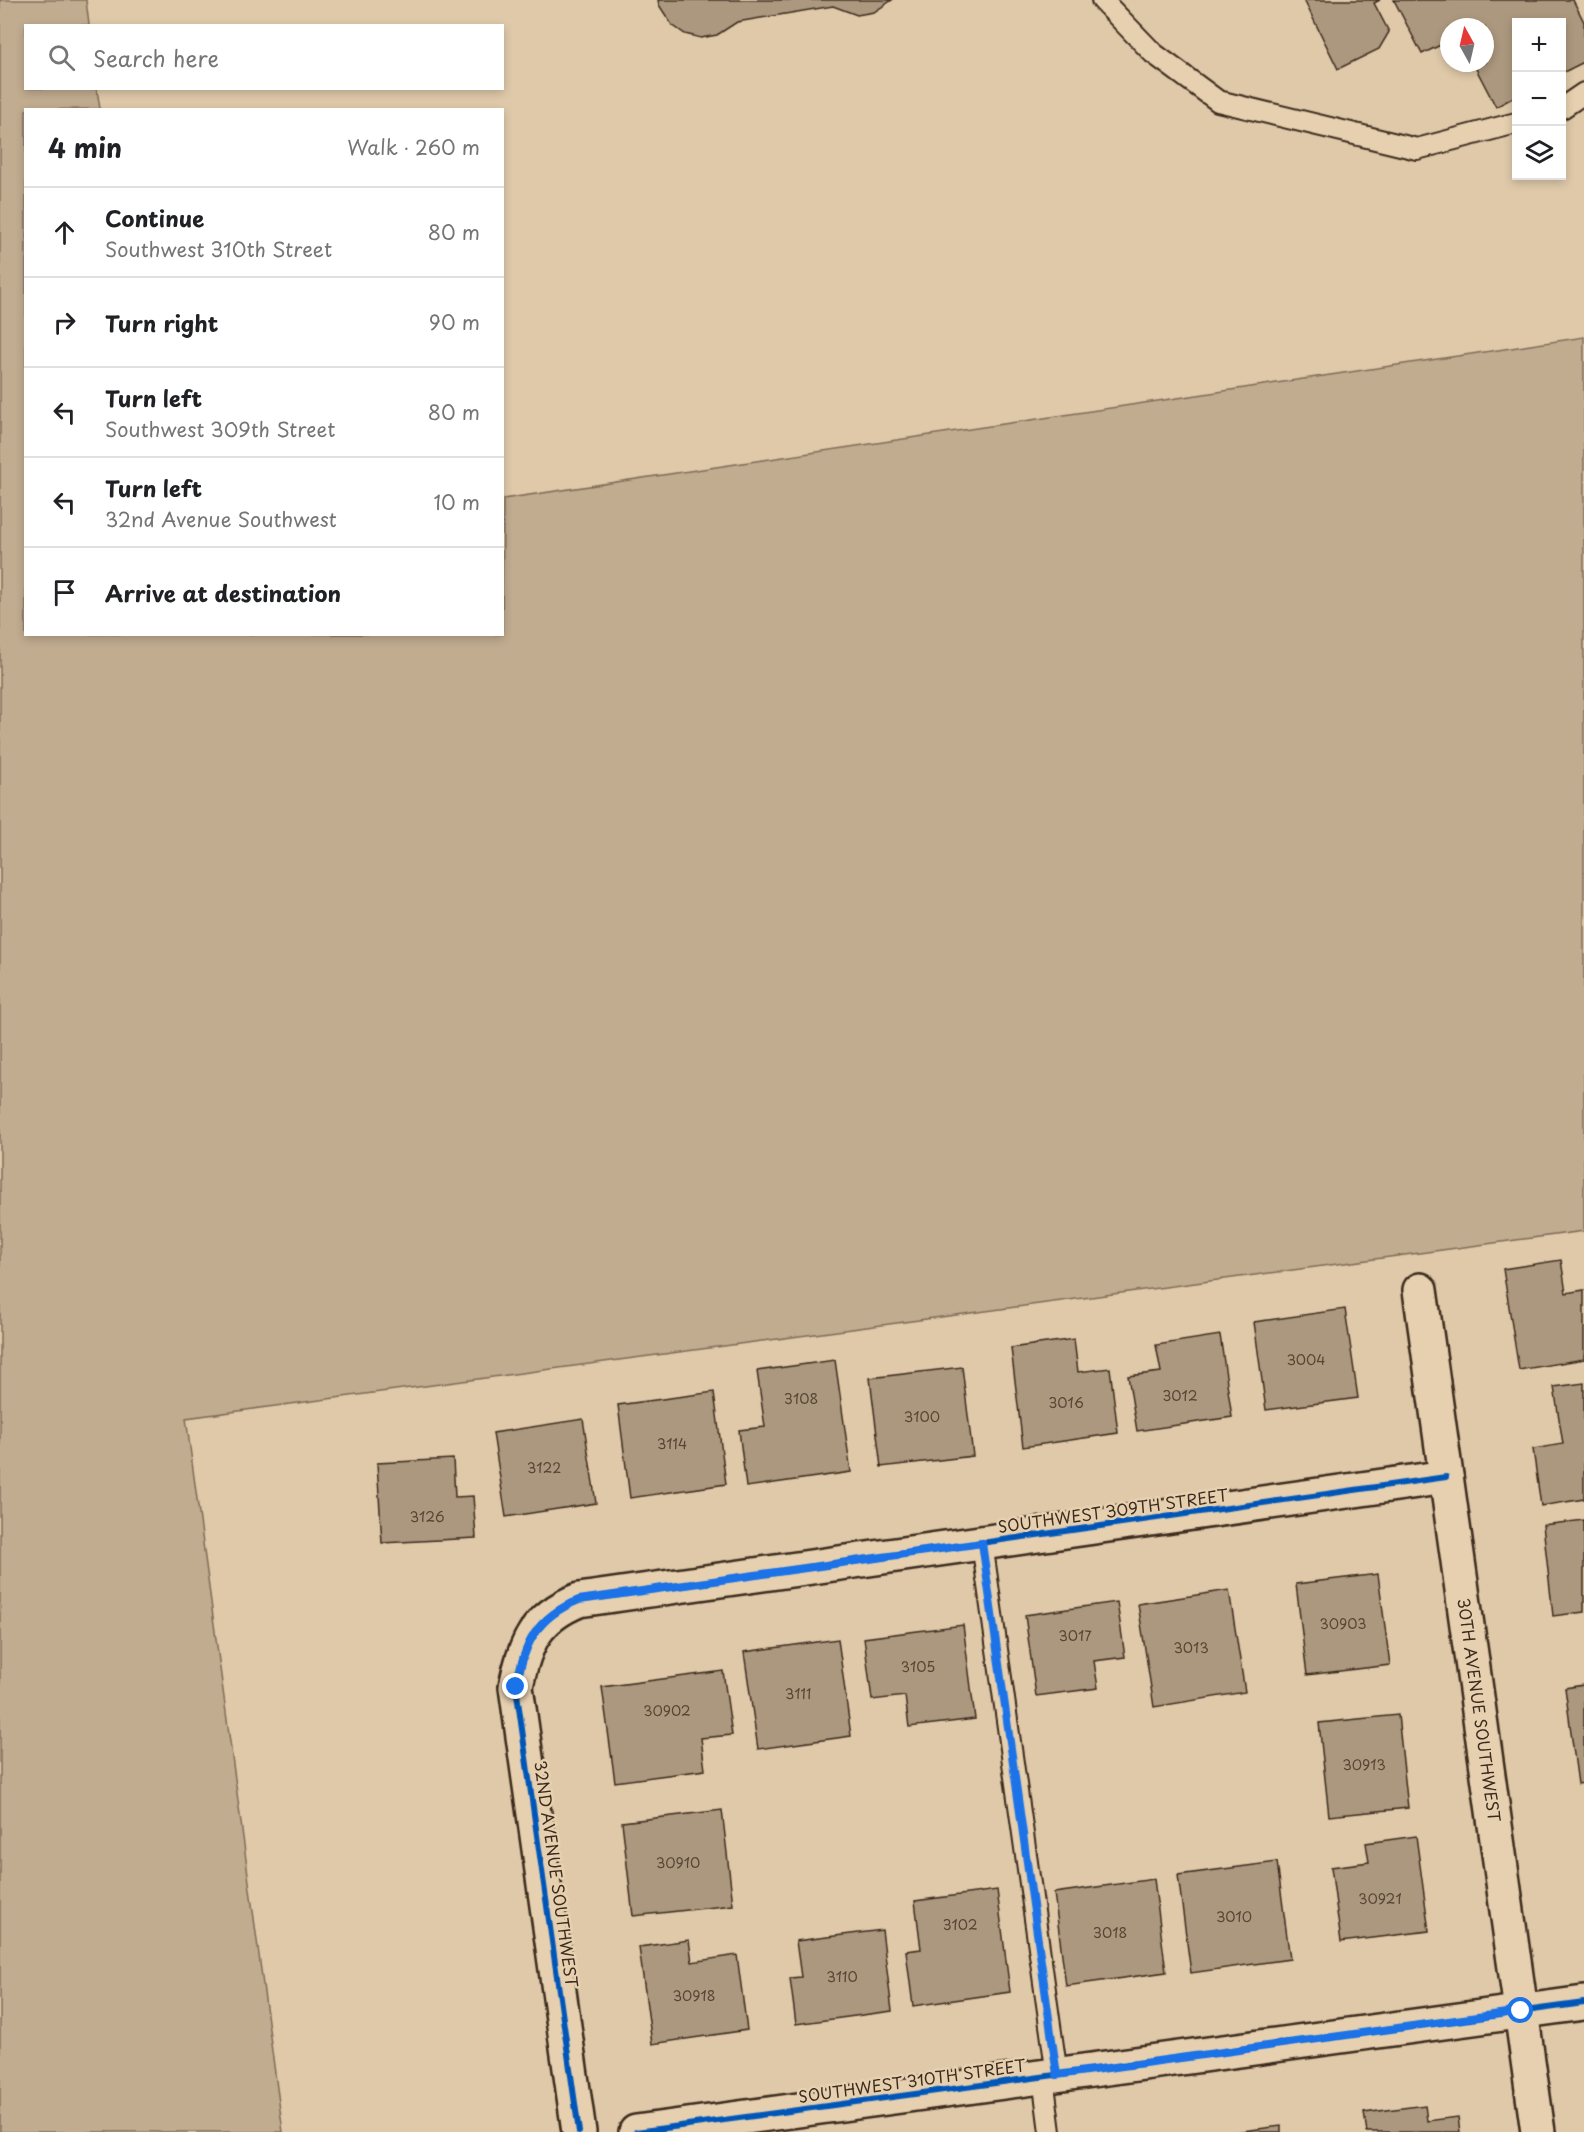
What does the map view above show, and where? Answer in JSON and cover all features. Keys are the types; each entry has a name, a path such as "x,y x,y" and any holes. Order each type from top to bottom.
{"street":[{"name":"30TH AVENUE SOUTHWEST","path":"1420,1290 1538,2132"},
{"name":"SOUTHWEST 309TH STREET","path":"541,1624 561,1607 579,1600 1446,1478"},
{"name":"32ND AVENUE SOUTHWEST","path":"541,1624 529,1642 520,1663 516,1687 579,2132"},
{"name":"SOUTHWEST 310TH STREET","path":"636,2132 1584,2003"}],"lane":[{"path":"1102,0 1153,53 1218,101 1417,149 1512,124"},
{"path":"1566,105 1584,93"},
{"path":"982,1543 1050,2076 1050,2132"}],"shaded area":[{"path":"0,0 86,0 89,24 24,24 24,90 97,90 100,108 24,108 24,636 504,636 504,499 1584,337 1584,1231 186,1418 283,2132 0,2132"}],"building":[{"path":"658,0 892,0 874,12 857,15 833,6 737,22 717,35 701,38 685,34 672,25"},
{"path":"1304,0 1380,0 1374,3 1389,32 1379,49 1338,69"},
{"path":"1394,0 1573,0 1584,22 1584,62 1566,71 1566,18 1512,18 1512,98 1496,107 1478,72 1494,72 1494,18 1440,18 1440,45 1422,54"},
{"path":"1561,1260 1566,1293 1584,1290 1584,1359 1519,1370 1503,1269"},
{"path":"1345,1309 1358,1398 1266,1410 1254,1322"},
{"path":"1220,1335 1232,1417 1137,1431 1128,1376 1161,1372 1156,1345"},
{"path":"1074,1339 1078,1372 1110,1368 1118,1433 1023,1447 1011,1348"},
{"path":"835,1360 851,1472 746,1487 739,1430 765,1427 757,1371"},
{"path":"962,1367 973,1456 881,1467 870,1378"},
{"path":"1584,1383 1584,1499 1541,1506 1533,1449 1563,1444 1554,1387"},
{"path":"714,1392 726,1484 630,1498 618,1405"},
{"path":"583,1419 596,1503 506,1517 493,1433"},
{"path":"453,1459 455,1497 473,1496 476,1538 382,1543 377,1463"},
{"path":"1584,1520 1584,1612 1553,1616 1543,1525"},
{"path":"1378,1574 1390,1665 1307,1675 1296,1584"},
{"path":"1229,1590 1245,1692 1154,1707 1138,1604"},
{"path":"1117,1602 1125,1657 1094,1661 1098,1688 1036,1696 1025,1615"},
{"path":"963,1625 975,1719 909,1727 905,1696 872,1700 864,1638"},
{"path":"838,1639 851,1736 758,1749 744,1652"},
{"path":"723,1671 732,1735 701,1738 705,1770 615,1782 602,1687"},
{"path":"1584,1685 1584,1783 1578,1784 1565,1688"},
{"path":"1398,1715 1408,1808 1329,1816 1319,1723"},
{"path":"722,1810 733,1905 633,1916 622,1822"},
{"path":"1416,1836 1429,1931 1341,1942 1331,1867 1369,1862 1366,1843"},
{"path":"1277,1862 1290,1959 1191,1973 1178,1875"},
{"path":"1154,1879 1166,1972 1066,1986 1054,1893"},
{"path":"997,1890 1010,1992 913,2006 906,1951 921,1949 915,1901"},
{"path":"882,1930 892,2011 796,2024 790,1978 801,1977 796,1941"},
{"path":"689,1940 692,1962 737,1955 747,2030 652,2044 639,1947"},
{"path":"1425,2105 1427,2121 1458,2117 1460,2132 1367,2132 1364,2113"},
{"path":"1281,2126 1281,2132 1235,2132"}],"cycle path":[{"path":"579,2132 516,1687 528,1645 534,1634 552,1615 579,1600 1446,1477"},
{"path":"636,2132 1584,2003"}],"route":[{"path":"516,1687 520,1663 529,1642 541,1624 561,1607 579,1600 982,1543 1057,2075 1521,2011"}]}
